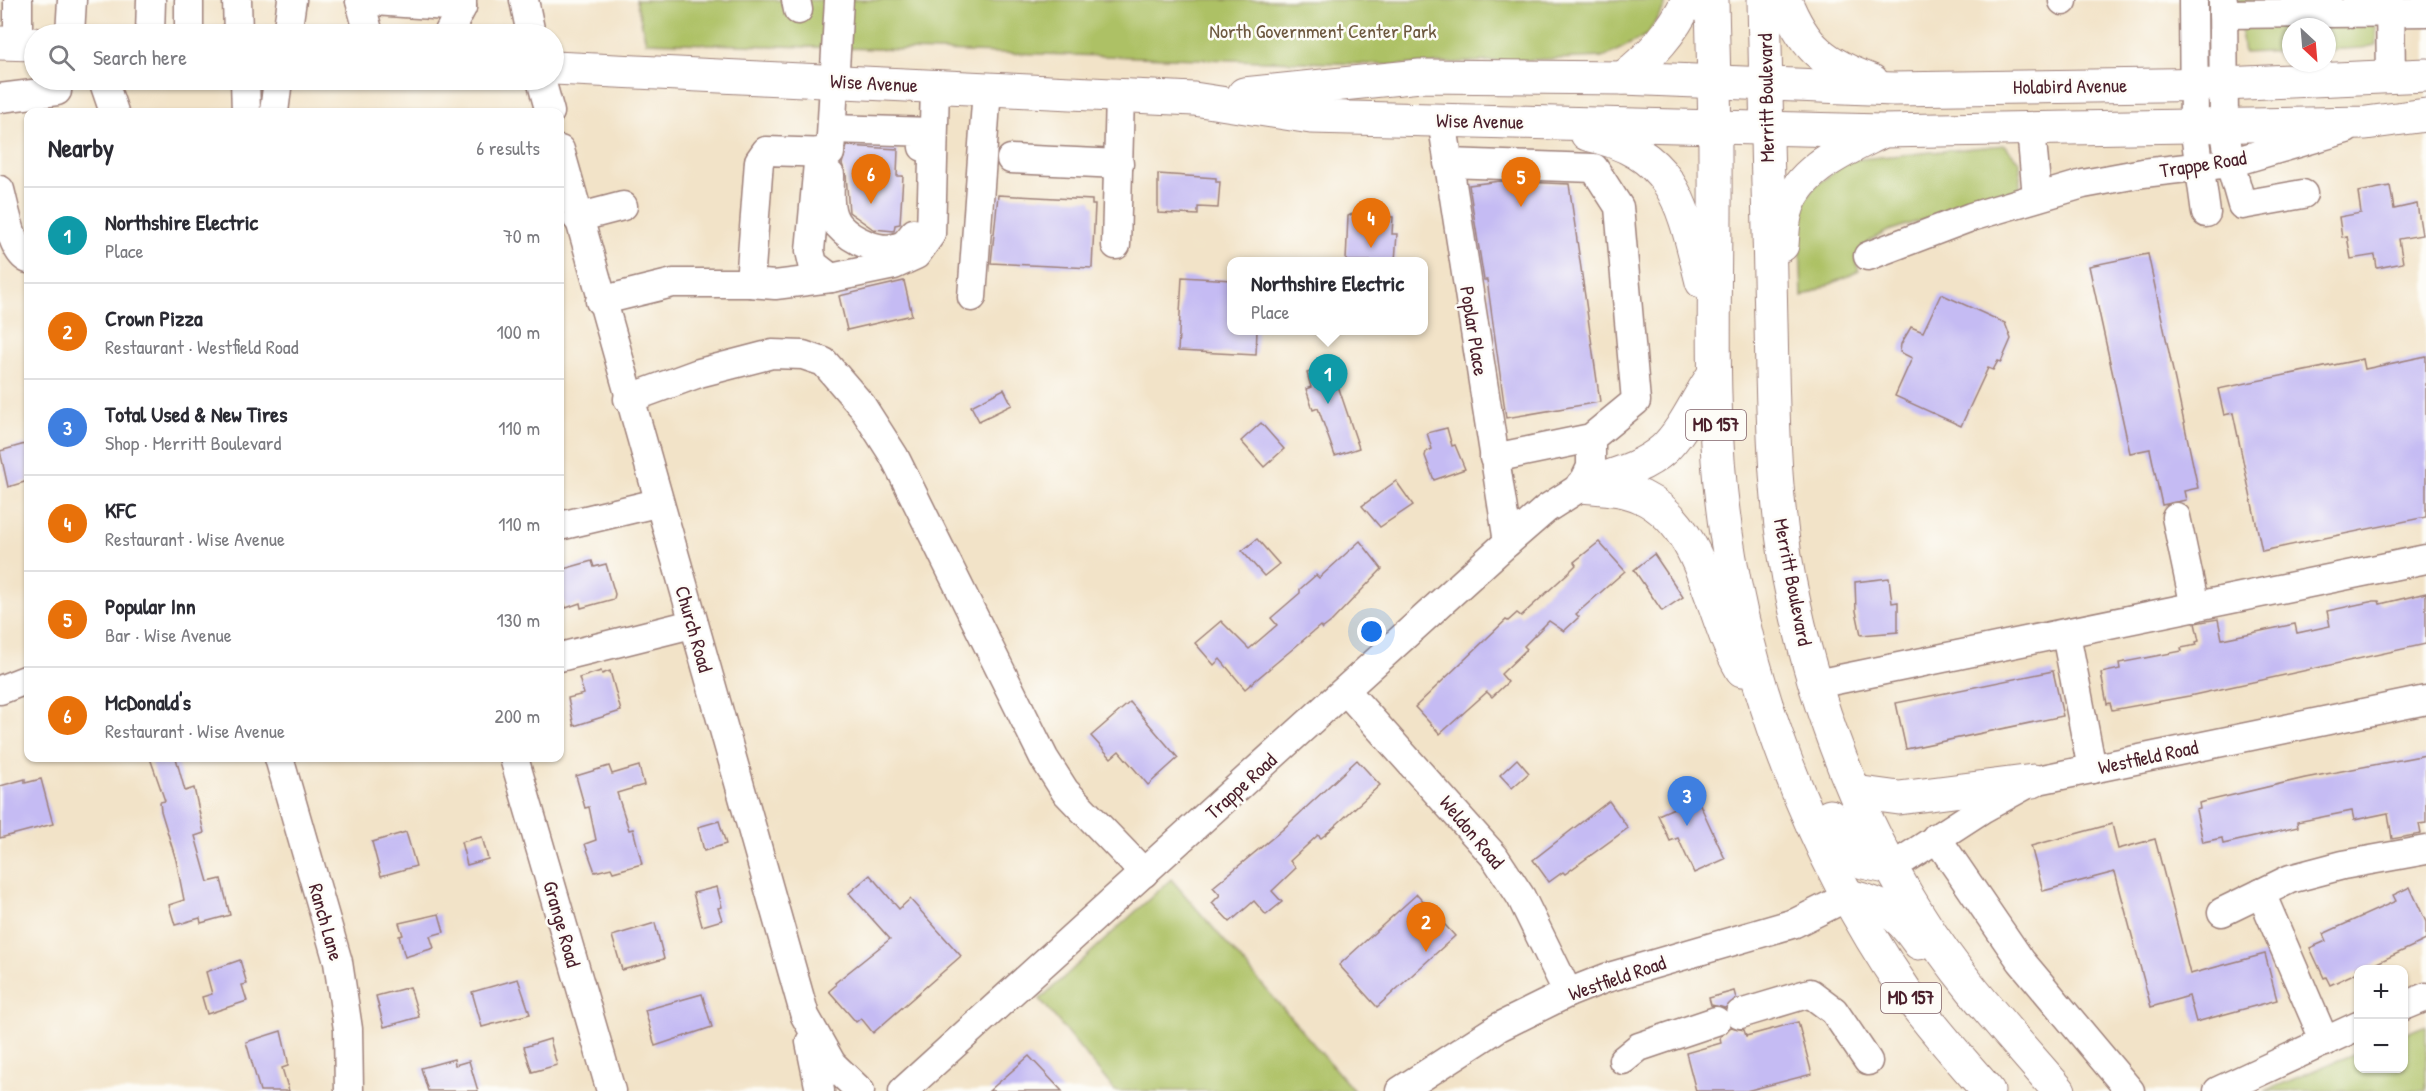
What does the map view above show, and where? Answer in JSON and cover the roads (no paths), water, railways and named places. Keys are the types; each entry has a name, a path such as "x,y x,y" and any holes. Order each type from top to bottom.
{"main road":[{"path":"1623,78 1651,56 1667,36 1688,0"},
{"name":"MD 157","path":"1712,0 1715,128 1713,328 1718,462 1726,526 1740,603 1769,716 1811,820 1848,896 1907,993 1934,1029 1988,1091"},
{"name":"Merritt Boulevard","path":"1764,0 1772,336 1780,515 1794,603 1815,684 1855,792 1892,867 1921,918 1986,1007 2059,1091"},
{"path":"1785,0 1808,45 1820,56 1841,70 1893,89"},
{"name":"Wise Avenue","path":"564,68 1194,99 1311,117 1767,129"},
{"name":"Holabird Avenue","path":"1714,82 1893,89 2224,84 2426,75"},
{"name":"Wise Avenue","path":"1194,99 1420,76 1623,78 1714,82"},
{"path":"1767,129 1882,131 2366,123 2426,114"},
{"path":"1530,123 1614,140 1658,170 1674,190 1683,207 1713,328"},
{"path":"1772,336 1786,212 1794,194 1805,179 1831,157 1882,131"},
{"path":"1582,486 1648,460 1664,449 1679,432 1696,399 1714,374"},
{"path":"1582,486 1620,490 1642,497 1663,511 1674,523 1693,550 1733,656 1769,716 1805,761 1837,830 1850,851 1863,862 1892,867"},
{"path":"1855,792 1899,798 2033,781"},
{"path":"1848,896 1890,910 1901,918 1955,992 1986,1007"}],"street":[{"path":"71,24 72,0"},
{"path":"150,24 151,0"},
{"path":"189,0 189,24"},
{"path":"237,0 238,24"},
{"path":"288,24 292,0"},
{"path":"524,0 529,24"},
{"path":"831,278 813,264 810,251 836,81 838,0"},
{"path":"2193,0 2192,84 2209,126 2230,163 2242,205 2303,194"},
{"path":"12,1 17,43"},
{"path":"370,24 372,1 462,4 453,24"},
{"path":"2206,213 2198,166 2224,84 2223,7 2390,7 2426,12"},
{"path":"2390,7 2391,78"},
{"path":"600,301 674,283 775,285 831,278 894,265 916,255 931,234 936,147 932,132 935,87"},
{"path":"972,297 987,89"},
{"path":"106,90 113,108"},
{"path":"245,90 246,108"},
{"path":"274,108 277,90"},
{"path":"544,90 549,108"},
{"path":"0,98 58,94"},
{"path":"1116,244 1120,95"},
{"name":"Poplar Place","path":"1442,120 1508,543"},
{"name":"Trappe Road","path":"1868,256 1971,217 2037,197 2143,173 2230,163 2366,123"},
{"path":"2031,129 2037,197"},
{"path":"827,145 830,206 838,224 861,242 889,249 903,246 918,229 923,148 932,132"},
{"path":"750,283 759,161 766,151 932,132"},
{"path":"1011,159 1119,164"},
{"path":"1448,163 1594,168 1618,207 1636,401 1591,438 1494,458"},
{"name":"Church Road","path":"564,166 657,503 805,1016 832,1064 860,1091"},
{"path":"0,190 16,247 24,257"},
{"path":"577,218 623,207"},
{"path":"628,399 699,373 772,354 803,355 824,362 862,406 894,456 1049,766 1065,791 1087,816 1144,873"},
{"path":"1582,486 1591,467 1591,438"},
{"name":"Trappe Road","path":"903,1091 1508,543 1546,510 1582,486"},
{"path":"564,525 657,503"},
{"path":"2175,517 2195,607"},
{"path":"1815,684 2426,559"},
{"path":"564,656 692,624"},
{"path":"2066,634 2092,769"},
{"path":"0,690 24,681"},
{"name":"Weldon Road","path":"1346,691 1494,856 1521,897 1568,993"},
{"name":"Westfield Road","path":"1892,867 1936,837 2033,781 2426,700"},
{"name":"Ranch Lane","path":"280,762 338,962 348,1029 349,1091"},
{"name":"Grange Road","path":"515,762 611,1091"},
{"path":"1936,837 2020,961 2130,1091"},
{"path":"2222,912 2290,879 2343,865 2426,849"},
{"path":"2261,893 2325,1042"},
{"name":"Westfield Road","path":"1400,1091 1499,1027 1568,993 1606,978 1795,923 1848,896"},
{"path":"1623,1060 1639,1047 1810,993 1834,1011 1868,1062"},
{"path":"2408,1004 2426,997"},
{"path":"805,1016 820,1091"},
{"path":"2218,1091 2354,1028"}],"place":[{"name":"McDonald's","path":"871,204"},
{"name":"Popular Inn","path":"1521,207"},
{"name":"KFC","path":"1371,248"},
{"name":"Northshire Electric","path":"1328,404"},
{"name":"Total Used & New Tires","path":"1687,826"},
{"name":"Crown Pizza","path":"1426,952"}],"park label":[{"name":"North Government Center Park","path":"1323,31"}]}
